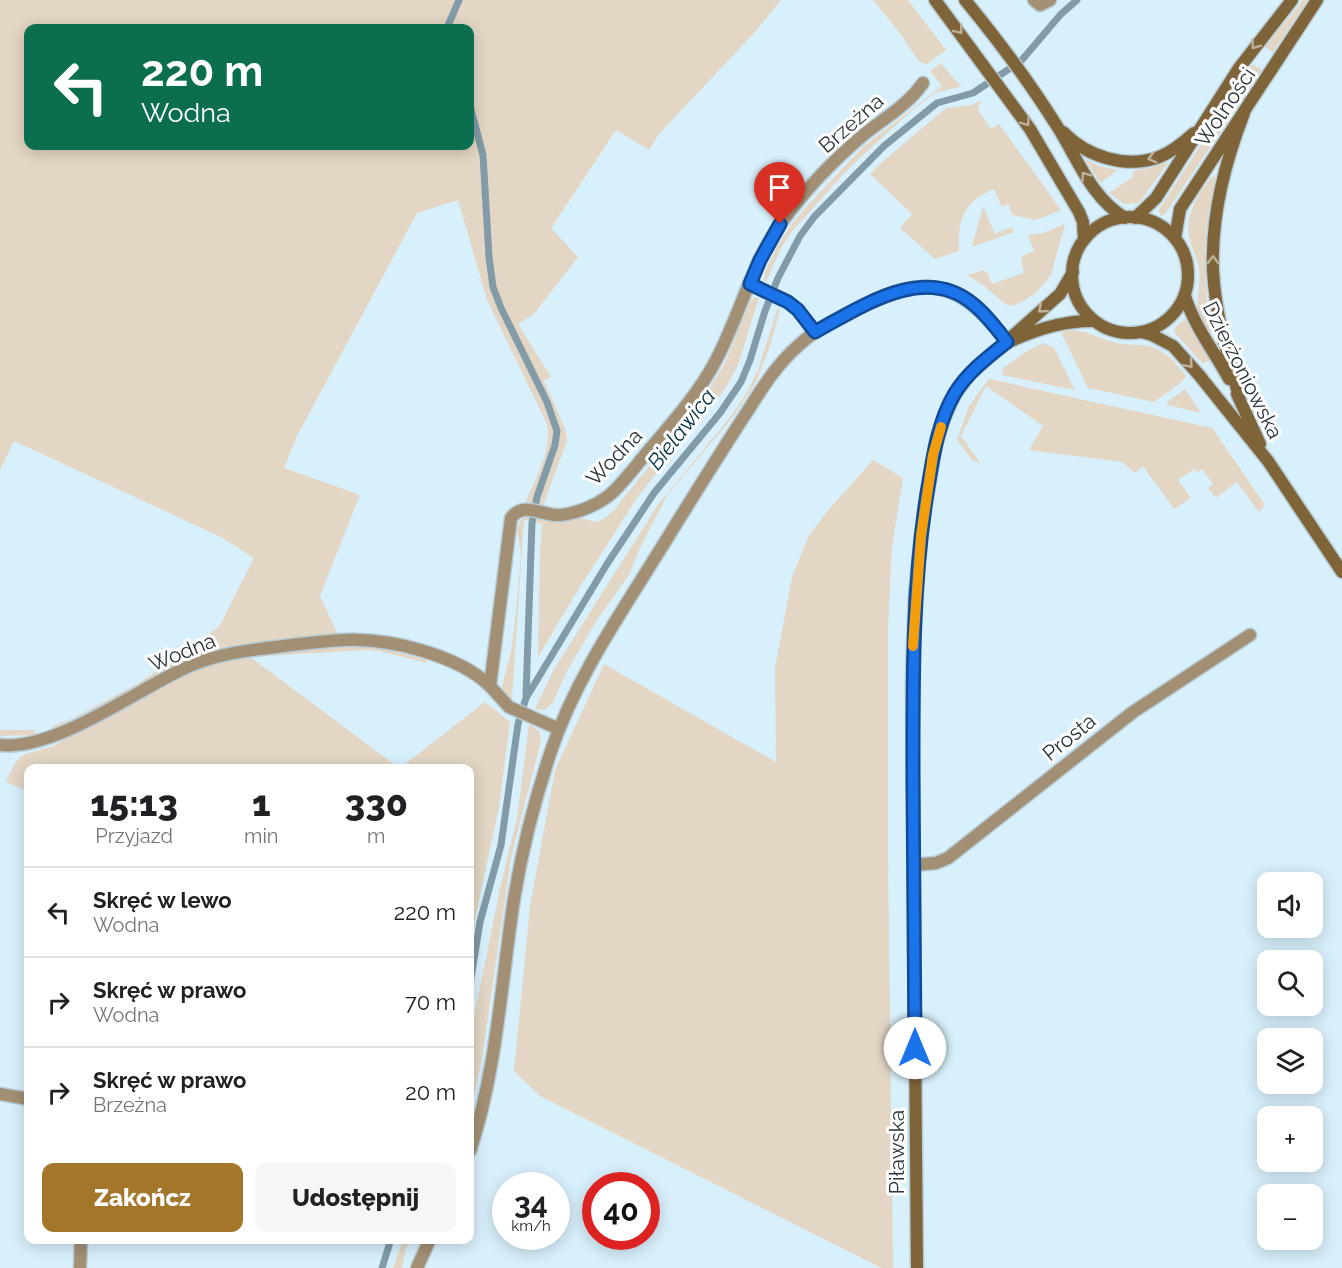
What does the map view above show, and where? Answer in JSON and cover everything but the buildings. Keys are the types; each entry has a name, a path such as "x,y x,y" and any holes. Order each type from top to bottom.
{"street":[{"path":"935,0 1006,94 1045,152 1079,212 1083,222 1084,240"},
{"path":"965,0 1056,124 1068,137 1091,153 1108,160 1144,160 1159,157 1172,150 1201,127"},
{"path":"1034,0 1040,5 1050,0"},
{"name":"Wolności","path":"1130,218 1156,198 1239,68 1292,0"},
{"name":"Wolności","path":"1175,238 1180,209 1317,0"},
{"name":"Brzeżna","path":"750,284 772,237 790,212 836,160 914,96 923,83"},
{"path":"1240,400 1221,325 1213,260 1215,224 1220,196 1231,149 1244,113"},
{"path":"1056,124 1077,165 1111,208 1130,218 1157,224 1175,238 1187,263 1188,279 1185,296 1171,316 1158,326 1142,332 1130,333 1117,332 1095,321 1081,305 1076,293 1073,272 1075,259 1084,240 1102,225 1130,218"},
{"name":"Piławska","path":"917,1268 912,681 915,594 933,455 944,419 955,394 977,367 1059,294 1073,272"},
{"path":"750,284 780,298 798,310 815,332"},
{"name":"Wodna","path":"490,686 509,522 516,512 526,509 559,516 580,510 601,501 618,487 702,385 716,361 750,284"},
{"path":"474,1136 488,1083 514,897 522,856 559,729 590,664 729,438 778,367 798,345 815,332 877,299 906,289 942,288 972,303 1007,342"},
{"name":"Dzierżoniowska","path":"1185,296 1199,330 1240,400 1268,461"},
{"name":"Piławska","path":"1007,342 1060,324 1080,320 1095,321"},
{"name":"Dzierżoniowska","path":"1142,332 1173,346 1198,375 1268,461 1342,572"},
{"name":"Prosta","path":"914,865 936,863 948,858 1133,712 1250,636"},
{"name":"Wodna","path":"0,745 23,746 46,739 200,662 239,651 345,640 400,646 454,662 490,686 511,708 559,729"},
{"path":"0,1094 24,1098"},
{"path":"80,1268 81,1244"},
{"path":"417,1268 428,1244"}],"shaded area":[{"path":"0,0 781,0 756,31 659,134 649,150 616,130 551,228 578,257 534,314 518,324 551,377 544,381 565,428 567,441 543,506 526,501 545,454 547,424 487,300 458,200 417,213 296,438 284,468 360,495 320,596 338,635 231,647 201,655 53,729 52,726 73,718 139,683 219,627 254,558 221,537 14,441 0,470"},
{"path":"873,0 908,0 946,50 926,65 923,62 920,63"},
{"path":"1303,0 1308,0 1273,52 1265,47"},
{"path":"941,63 962,86 935,93 910,112 849,168 793,230 781,248 766,282 764,281 765,271 778,245 807,206 864,146 942,86 930,71"},
{"path":"1253,64 1262,70 1165,214 1161,216 1158,211"},
{"path":"981,100 978,110 991,129 999,124 1061,210 1036,220 1013,215 1008,204 1002,207 994,189 975,200 964,213 961,221 959,251 935,259 900,228 912,214 870,174 946,108 972,105"},
{"path":"1085,159 1099,166 1118,170 1100,183"},
{"path":"1167,162 1139,203 1124,204 1109,193 1133,177 1133,171"},
{"path":"1215,174 1205,251 1206,291 1211,331 1209,332 1199,315 1199,269 1188,229 1194,203"},
{"path":"983,206 995,234 1011,227 1014,232 972,247"},
{"path":"1065,224 1051,275 1037,292 1024,301 1012,306 1005,304 967,275 984,270 992,284 1024,273 1021,259 1024,255 1034,251 1028,235 1043,233"},
{"path":"754,298 759,298 738,365 725,389 639,495 538,657 542,524 524,520 512,699 504,692 502,686 511,652 516,612 521,554 517,529 520,521 525,517 563,522 580,518 596,522 604,519 614,510 705,396 725,363 750,302"},
{"path":"778,307 780,311 769,349 756,382 733,417 668,494 629,575 597,620 567,671 552,704 544,710 535,709 553,671 657,506 732,415 747,392 758,370"},
{"path":"1183,320 1186,321 1211,359 1203,364 1174,332"},
{"path":"1072,330 1116,343 1155,348 1172,360 1186,376 1182,382 1154,402 1088,388 1061,332"},
{"path":"1043,343 1054,348 1075,390 1002,375 1003,368"},
{"path":"989,379 1212,428 1265,505 1259,512 1237,482 1216,498 1208,488 1213,484 1202,469 1197,473 1194,469 1178,480 1191,498 1174,509 1143,466 1135,473 1122,462 1029,450 1043,426 986,386 961,436 981,464 972,460 957,440 969,406"},
{"path":"1185,389 1201,413 1166,403"},
{"path":"873,460 903,478 892,547 888,629 893,1268 882,1268 540,1096 514,1071 530,906 555,770 604,664 776,762 775,668 792,577 808,537 825,514"},
{"path":"354,646 390,650 425,659 427,663 379,651 364,650 250,657 394,764 24,764 24,789 6,782 14,764 22,756 55,745 178,676 233,658 294,649"},
{"path":"485,702 510,722 499,807 474,924 474,764 405,764"},
{"path":"529,724 539,731 541,741 511,858 482,1058 474,1097 474,1017 500,888 517,818"},
{"path":"0,730 35,730 35,735 0,736"},
{"path":"401,1244 408,1244 402,1268 393,1268"}],"waterway":[{"path":"449,24 459,0"},
{"name":"Bielawica","path":"474,959 480,922 501,845 518,724 526,698 607,564 654,493 720,413 741,382 778,278 800,236 814,217 884,146 937,103 973,93 1021,61 1061,14 1077,0"},
{"path":"474,121 483,155 493,287 547,402 557,431 555,445 537,497 532,523 526,695"},
{"name":"Bielawica","path":"382,1268 389,1244"}],"slow traffic":[{"path":"913,646 915,594 923,520 933,455 941,427"}],"route":[{"path":"780,224 750,284 788,302 798,310 815,332 877,299 906,289 924,287 942,288 972,303 1007,342 970,374 955,394 935,447 923,520 915,594 912,681 915,1048"}]}
